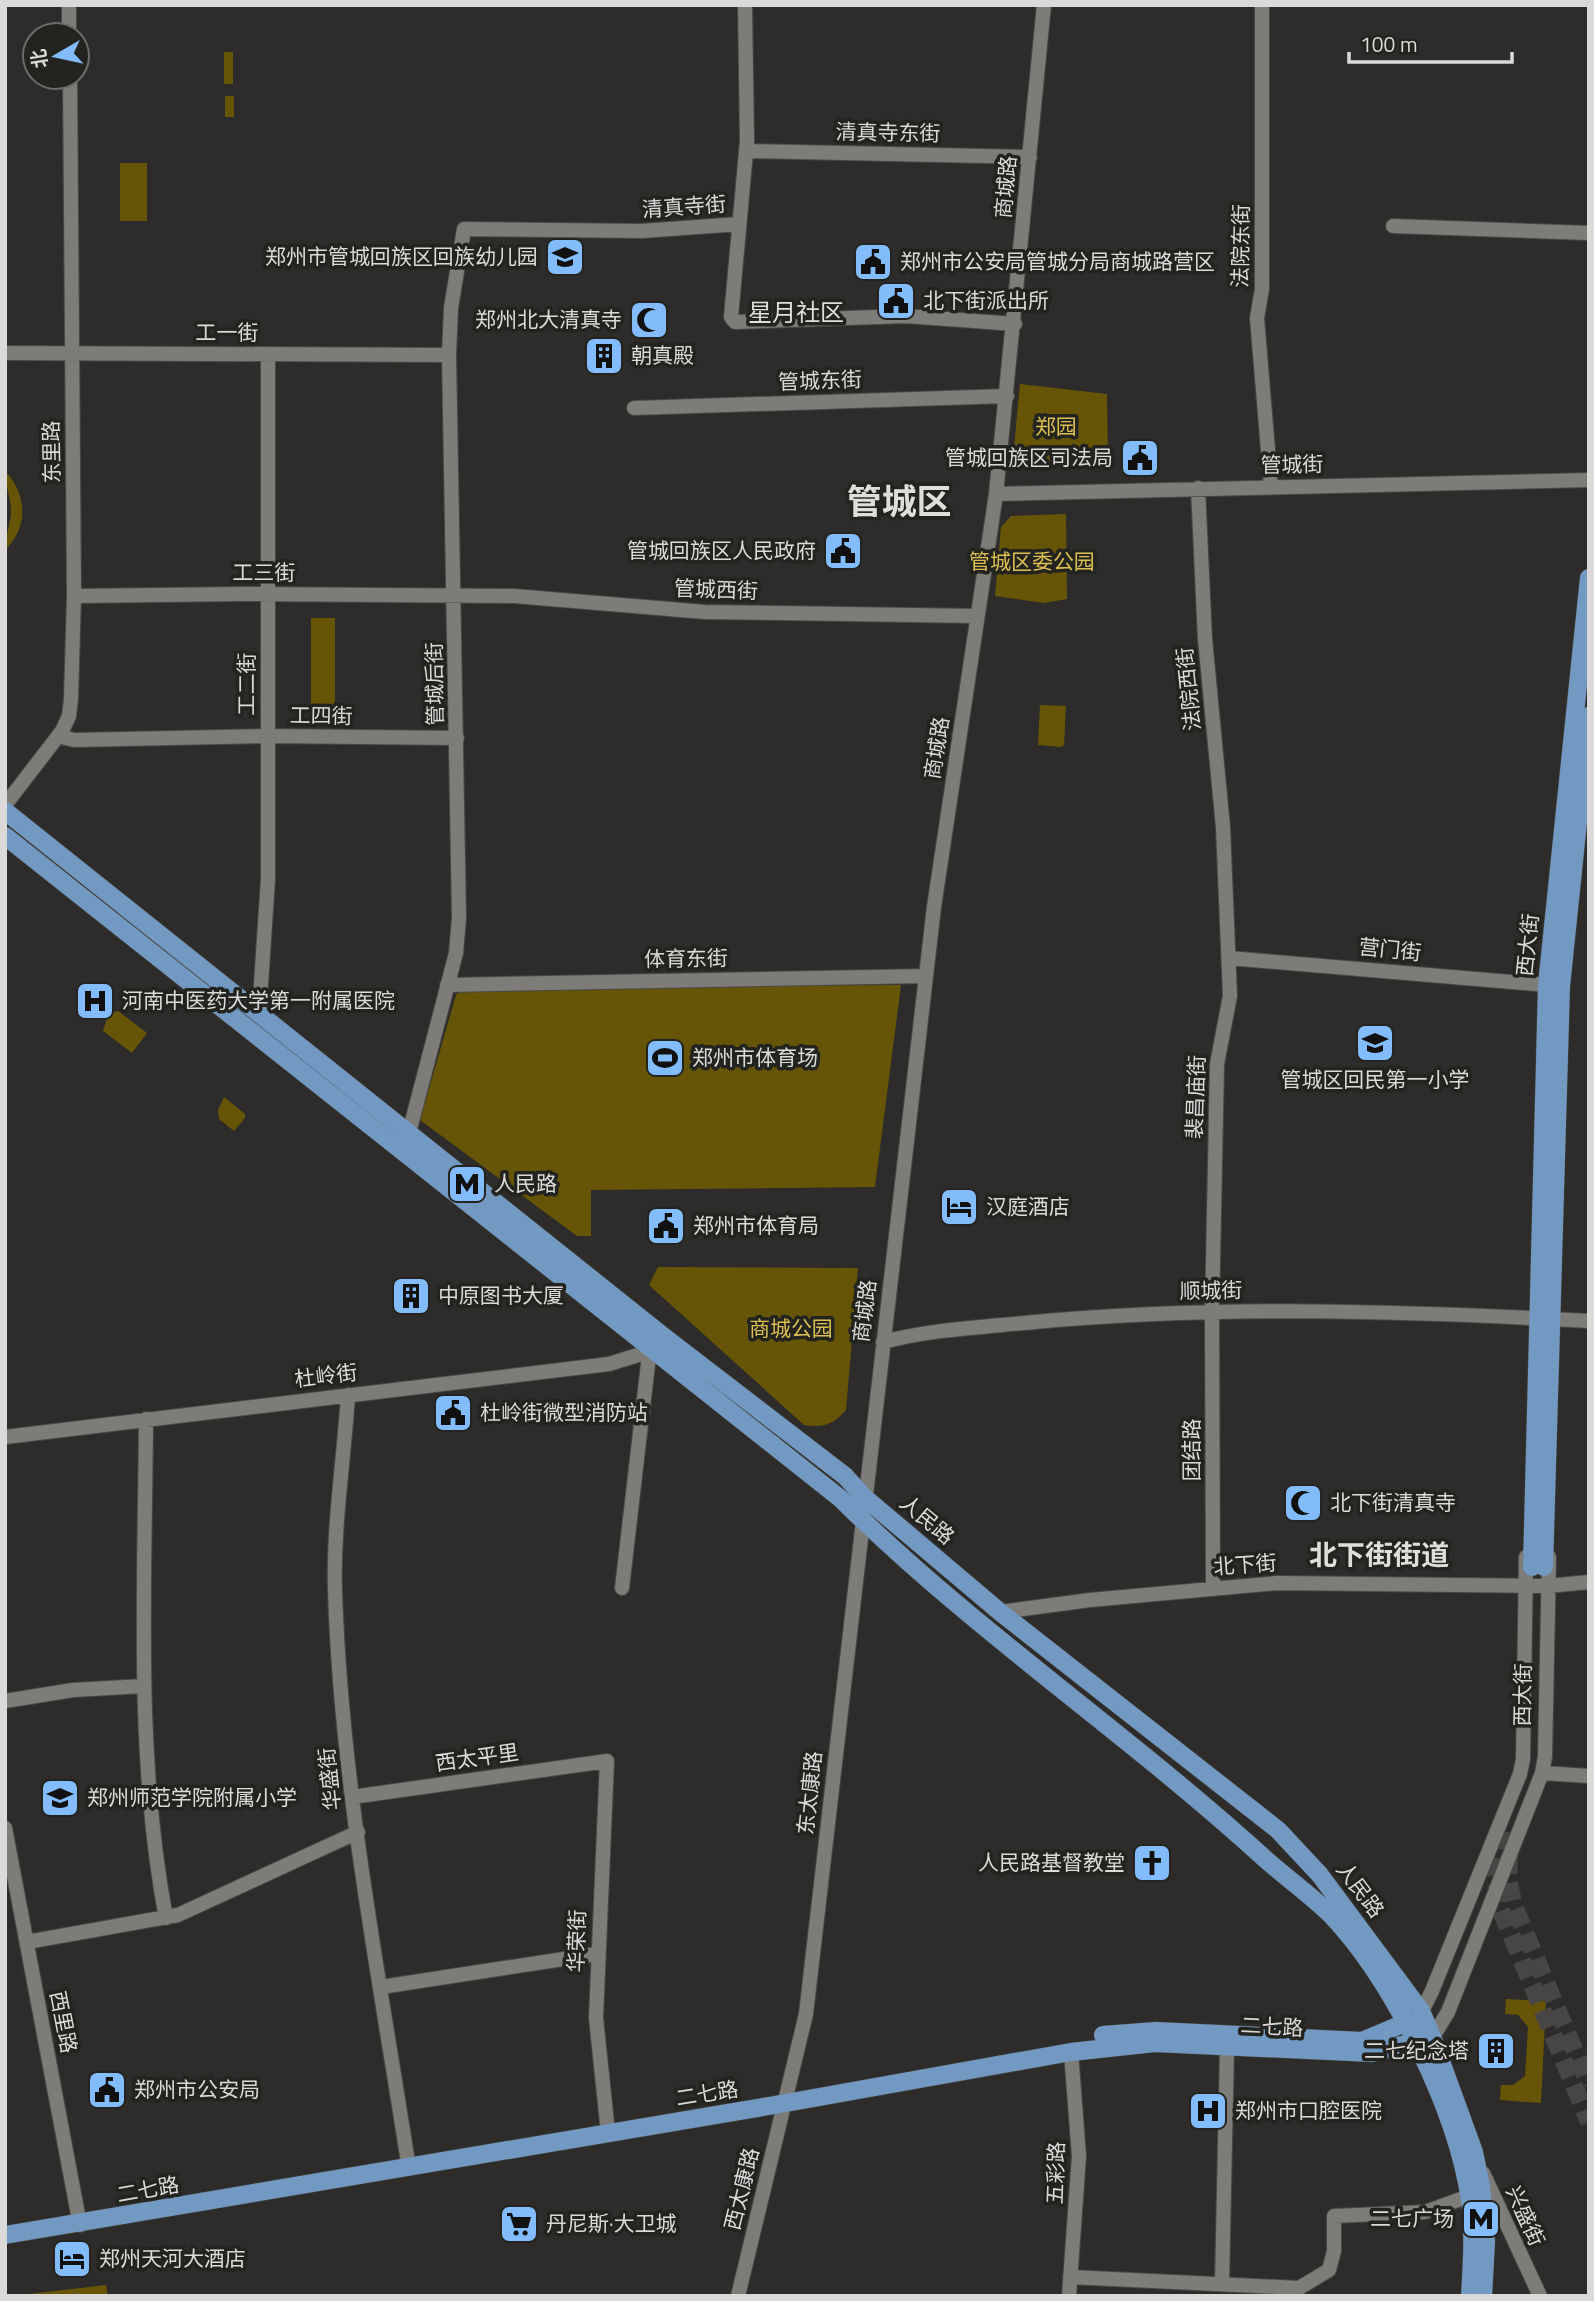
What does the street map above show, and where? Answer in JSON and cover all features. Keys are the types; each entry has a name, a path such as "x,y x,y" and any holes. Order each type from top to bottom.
{"main road":[{"name":"西大街","path":"1538,1567 1547,985 1589,578"},
{"name":"西大街","path":"1543,1318 1560,986 1588,728"},
{"name":"人民路","path":"5,811 663,1336 845,1476 864,1497 1000,1612 1287,1838 1313,1865 1414,2017"},
{"name":"人民路","path":"5,836 651,1351 841,1499 979,1620 1214,1812 1332,1916 1414,2017"},
{"path":"1414,2017 1474,2152 1485,2213 1483,2296"},
{"name":"二七路","path":"5,2235 407,2156 607,2123 787,2098 1120,2033 1156,2031 1362,2041 1414,2017"},
{"path":"1424,2038 1469,2196 1473,2243 1470,2296"},
{"name":"二七路","path":"5,2226 79,2220 1071,2052 1154,2043 1372,2053 1424,2038"}],"street":[{"path":"739,225 746,151 745,5"},
{"name":"商城路","path":"864,1497 925,976 996,494 1015,324 1044,5"},
{"name":"法院东街","path":"1262,5 1262,289 1257,318 1271,486"},
{"name":"东里路","path":"5,805 58,736 69,716 71,699 74,596 70,91"},
{"name":"清真寺东街","path":"746,151 1030,157"},
{"name":"清真寺街","path":"464,229 642,231 739,225 730,313 735,321 906,316 1015,324"},
{"path":"1394,226 1589,233"},
{"name":"管城后街","path":"409,1133 456,953 460,894 449,355 451,308 464,229"},
{"name":"工一街","path":"5,353 449,355"},
{"name":"工二街","path":"259,1014 268,879 268,354"},
{"name":"管城东街","path":"634,408 1007,396"},
{"name":"管城街","path":"996,494 1589,480"},
{"name":"法院西街","path":"1198,488 1205,639 1220,782 1226,886"},
{"name":"工三街","path":"74,596 454,596"},
{"name":"管城西街","path":"454,596 514,596 705,612 976,616"},
{"name":"工四街","path":"58,736 74,740 268,736 457,738"},
{"name":"裴昌庙街","path":"1212,1312 1217,1064 1230,996 1226,886"},
{"name":"营门街","path":"1228,958 1547,985"},
{"name":"体育东街","path":"447,985 925,976"},
{"name":"顺城街","path":"883,1342 920,1332 1106,1316 1212,1312 1589,1321"},
{"name":"团结路","path":"1212,1312 1213,1588"},
{"name":"西大街","path":"1424,2038 1448,2012 1542,1773 1545,1756 1537,1586 1531,1341 1543,1318"},
{"name":"西大街","path":"1414,2017 1432,1991 1520,1774 1523,1759 1555,1340 1543,1318"},
{"path":"622,1588 651,1351 663,1336"},
{"name":"杜岭街","path":"5,1437 609,1364 651,1351"},
{"name":"华盛街","path":"348,1395 335,1550 335,1593 352,1797 407,2156"},
{"path":"146,1419 145,1686 151,1818 166,1918"},
{"name":"东太康路","path":"787,2098 806,2014 864,1497"},
{"name":"北下街","path":"1000,1612 1278,1583 1537,1586 1589,1582"},
{"path":"5,1701 78,1690 145,1686"},
{"name":"西太平里","path":"352,1797 607,1761"},
{"name":"华荣街","path":"607,1761 596,2018 607,2123"},
{"path":"1542,1773 1589,1776"},
{"name":"西里路","path":"5,1828 79,2220"},
{"path":"27,1942 166,1918 358,1832"},
{"path":"381,1987 597,1954"},
{"path":"1222,2284 1227,2048"},
{"name":"五彩路","path":"1069,2296 1079,2156 1071,2052"},
{"name":"西太康路","path":"738,2296 787,2098"},
{"name":"兴盛街","path":"1474,2152 1540,2296"},
{"path":"1070,2277 1299,2288 1329,2270 1334,2251 1334,2216 1425,2212 1469,2196"}],"green space":[{"path":"224,52 233,52 233,84 224,84"},
{"path":"225,96 234,96 234,117 225,117"},
{"path":"120,163 147,163 147,221 120,221"},
{"name":"郑园","path":"1020,384 1107,394 1108,466 1017,466 1013,458"},
{"path":"5,471 18,490 22,510 18,531 5,550 11,510"},
{"name":"管城区委公园","path":"1066,514 1067,599 1044,603 995,596 1001,527 1011,516"},
{"path":"311,618 335,618 335,708 311,708"},
{"path":"1040,705 1066,706 1064,745 1061,747 1038,745"},
{"name":"郑州市体育场","path":"901,985 875,1187 591,1190 591,1236 577,1236 420,1120 456,995 465,987"},
{"path":"118,1011 147,1033 132,1053 103,1031 108,1014"},
{"path":"224,1097 245,1114 245,1118 234,1131 219,1119 218,1110"},
{"name":"商城公园","path":"658,1267 858,1268 846,1410 827,1424 804,1425 649,1285"},
{"path":"1506,1999 1546,2001 1541,2103 1500,2100 1501,2085 1513,2085 1525,2076 1528,2027 1518,2015 1505,2014"},
{"path":"106,2285 108,2296 12,2296"}],"tunnel":[{"path":"1501,1831 1494,1870 1500,1908 1589,2122"},
{"path":"1509,1856 1508,1880 1514,1906 1589,2085"}],"place":[{"name":"郑州市管城回族区回族幼儿园","path":"565,257"},
{"name":"郑州市公安局管城分局商城路营区","path":"873,262"},
{"name":"北下街派出所","path":"896,301"},
{"name":"郑州北大清真寺","path":"649,320"},
{"name":"朝真殿","path":"604,356"},
{"name":"管城回族区司法局","path":"1140,458"},
{"name":"管城回族区人民政府","path":"843,551"},
{"name":"河南中医药大学第一附属医院","path":"95,1001"},
{"name":"管城区回民第一小学","path":"1375,1043"},
{"name":"郑州市体育场","path":"665,1058"},
{"name":"人民路","path":"467,1184"},
{"name":"汉庭酒店","path":"959,1207"},
{"name":"郑州市体育局","path":"666,1226"},
{"name":"中原图书大厦","path":"411,1296"},
{"name":"杜岭街微型消防站","path":"453,1413"},
{"name":"北下街清真寺","path":"1303,1503"},
{"name":"郑州师范学院附属小学","path":"60,1798"},
{"name":"人民路基督教堂","path":"1152,1863"},
{"name":"二七纪念塔","path":"1496,2051"},
{"name":"郑州市公安局","path":"107,2090"},
{"name":"郑州市口腔医院","path":"1208,2111"},
{"name":"二七广场","path":"1481,2219"},
{"name":"丹尼斯·大卫城","path":"519,2224"},
{"name":"郑州天河大酒店","path":"72,2259"}],"district":[{"name":"星月社区","path":"796,313"},
{"name":"管城区","path":"899,502"},
{"name":"北下街街道","path":"1379,1555"}]}
